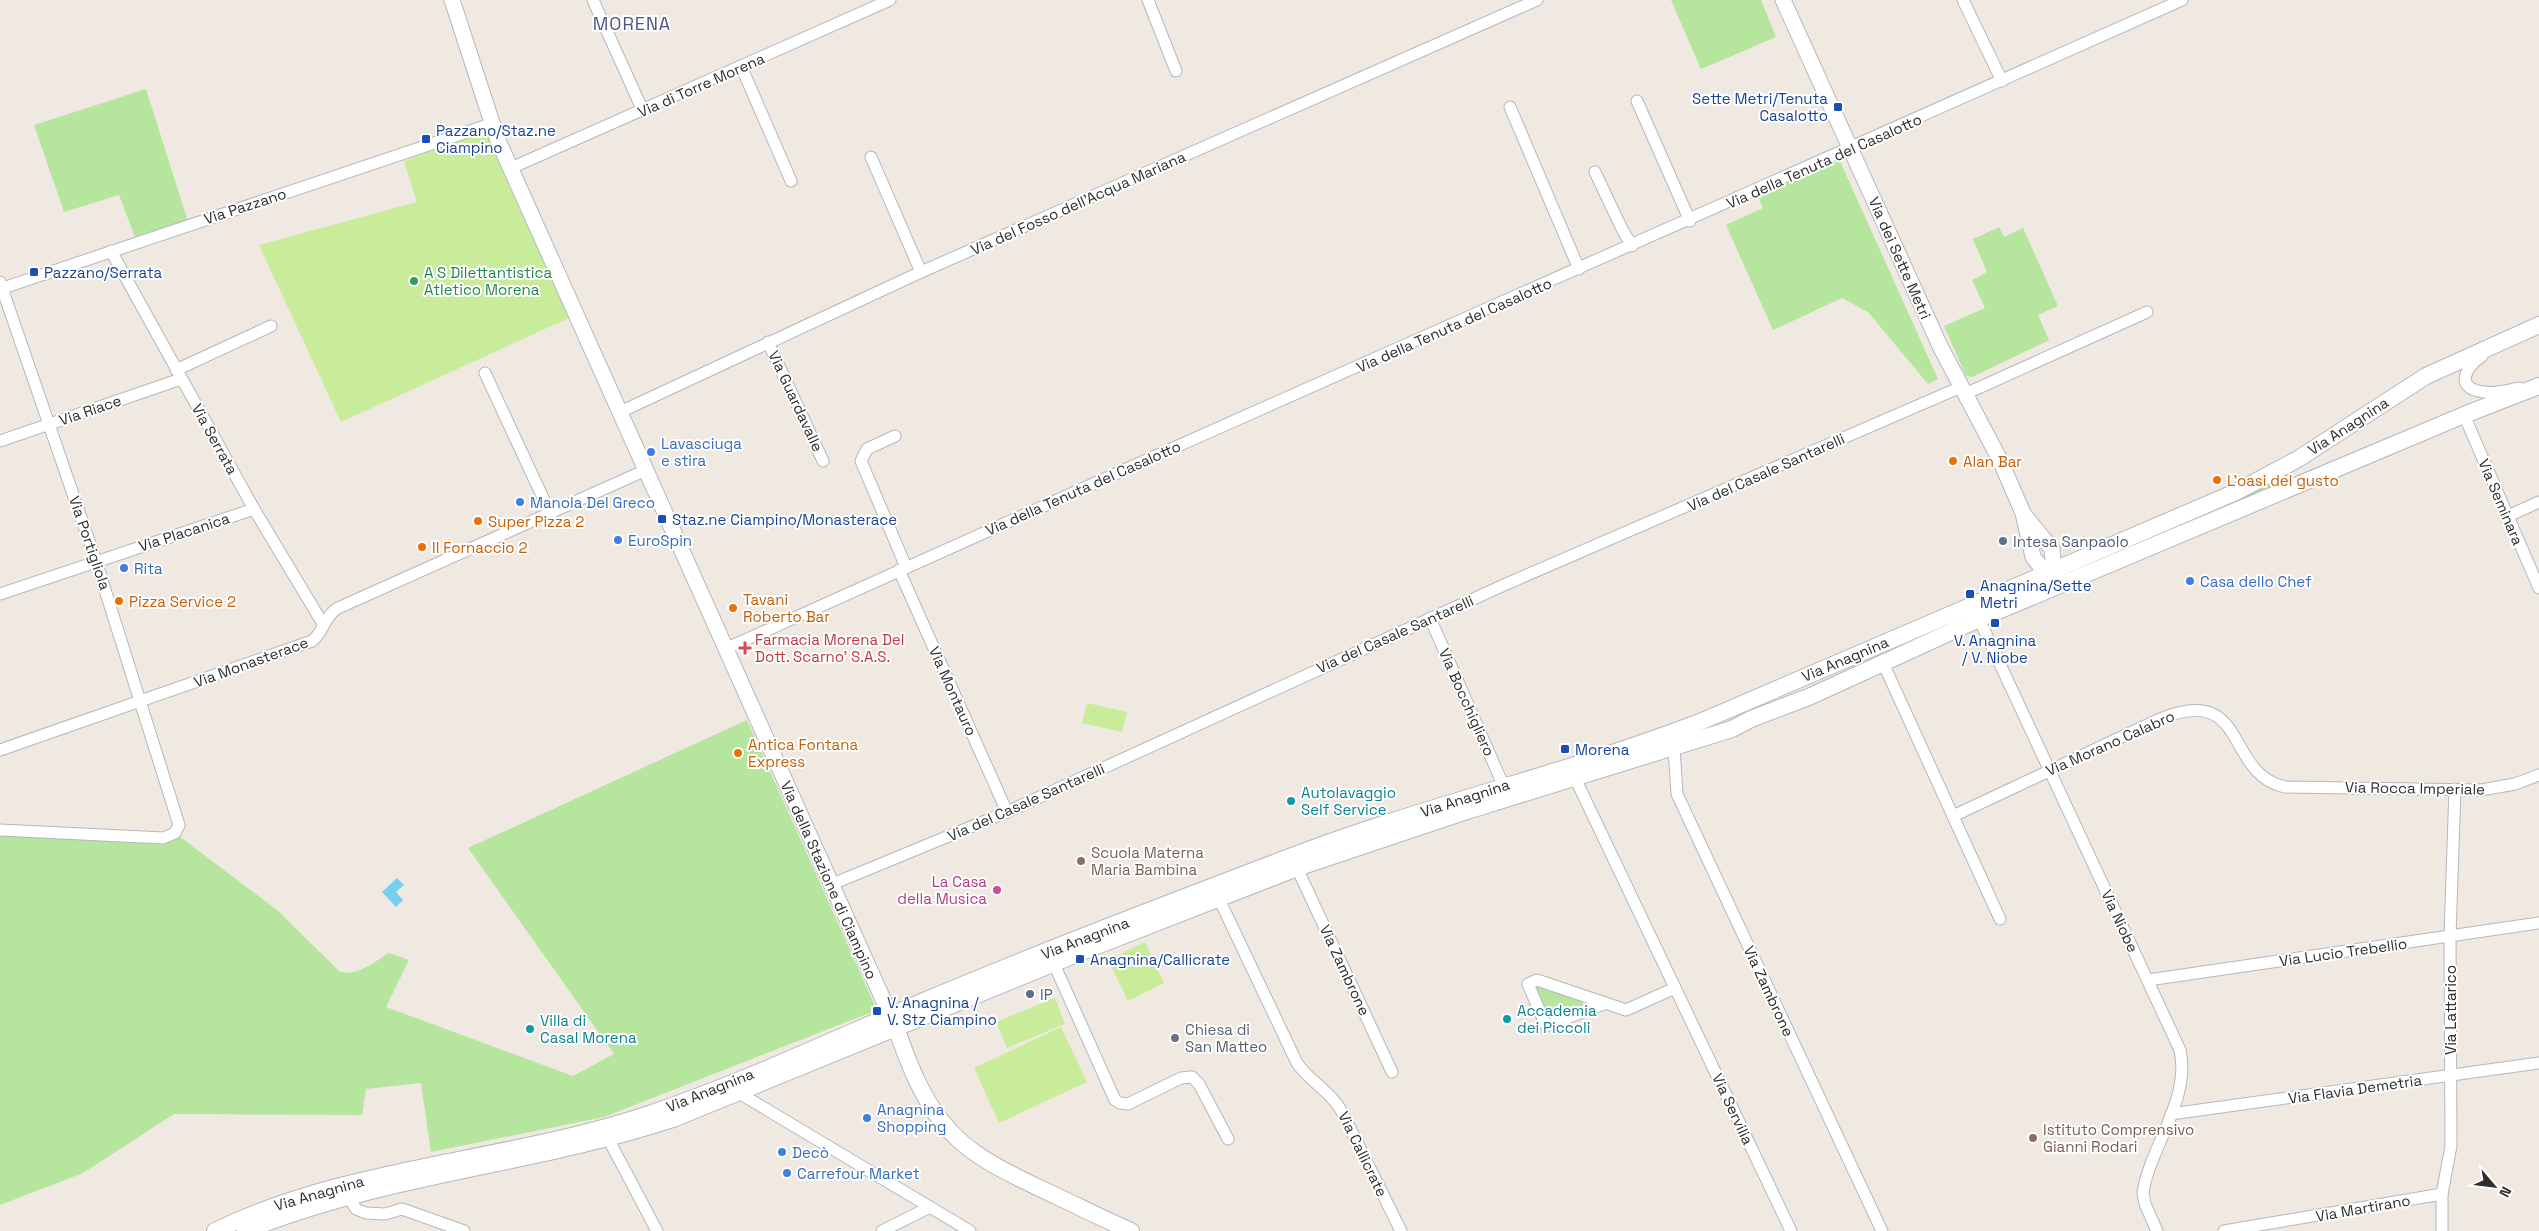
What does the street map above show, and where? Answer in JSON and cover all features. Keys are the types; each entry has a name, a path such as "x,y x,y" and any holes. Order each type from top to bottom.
{"main road":[{"name":"Via Anagnina","path":"245,1231 297,1211 349,1197 610,1139 673,1119 860,1042 893,1021 915,1020 1297,868 1467,811 1732,729 1781,709 1980,619 2057,578 2276,472 2426,376 2539,325"},
{"name":"Via Anagnina","path":"214,1231 269,1208 334,1187 620,1124 893,1021 1290,856 1678,731 1779,687 2539,386"},
{"path":"907,1058 909,1036 915,1020"},
{"path":"893,1021 907,1058 933,1110 952,1134 971,1150 1020,1178 1130,1231"},
{"path":"860,1042 883,1044 907,1058"}],"street":[{"name":"Via della Stazione di Ciampino","path":"452,0 491,124 830,885 893,1021"},
{"path":"593,0 643,110"},
{"name":"Via di Torre Morena","path":"511,168 890,0"},
{"path":"1148,0 1176,71"},
{"name":"Via del Fosso dell'Acqua Mariana","path":"620,412 921,272 1537,0"},
{"name":"Via dei Sette Metri","path":"1783,0 1852,149 1927,319 1993,446 2023,513 2033,558 2040,566 2057,578"},
{"path":"1963,0 2002,81"},
{"name":"Via della Tenuta del Casalotto","path":"726,649 902,568 1690,221 2182,0"},
{"path":"741,66 791,181"},
{"path":"1637,101 1690,221"},
{"path":"1510,107 1579,270"},
{"name":"Via Pazzano","path":"1,287 491,124"},
{"path":"871,158 921,272"},
{"path":"1595,172 1632,246"},
{"name":"Via Serrata","path":"111,251 254,509 323,624"},
{"name":"Via Portigliola","path":"0,830 163,838 175,833 179,825 178,816 96,561 1,287"},
{"name":"Via del Casale Santarelli","path":"830,885 1007,812 1430,618 2147,312"},
{"path":"2539,325 2479,358 2467,369 2464,376 2470,388 2482,392 2539,386"},
{"name":"Via Riace","path":"0,441 178,374 271,326"},
{"name":"Via Guardavalle","path":"768,342 823,461"},
{"path":"485,373 550,513"},
{"name":"Via Seminara","path":"2464,415 2506,516 2539,588"},
{"name":"Via Montauro","path":"896,436 867,449 861,461 902,568 1007,812"},
{"name":"Via Monasterace","path":"0,750 142,702 312,641 317,636 329,614 338,608 646,470"},
{"path":"2506,516 2539,502"},
{"name":"Via Placanica","path":"0,594 254,509"},
{"name":"Via Bocchigliero","path":"1430,618 1501,780 1506,785"},
{"name":"Via Niobe","path":"1980,619 2049,770 2177,1040 2181,1054 2180,1083 2143,1192 2145,1204 2157,1231"},
{"path":"1883,663 2000,919"},
{"path":"1779,687 1777,696 1781,709"},
{"name":"Via Morano Calabro","path":"1953,816 2160,718 2191,711 2206,712 2224,722 2235,735 2249,763"},
{"name":"Via Zambrone","path":"1674,748 1677,794 1882,1231"},
{"name":"Via Rocca Imperiale","path":"2249,763 2267,780 2290,787 2493,789 2539,775"},
{"name":"Via Servilia","path":"1575,778 1791,1231"},
{"name":"Via Lattarico","path":"2442,1231 2442,1194 2451,1146 2450,936 2455,789"},
{"name":"Via Zambrone","path":"1297,868 1392,1072"},
{"name":"Via Callicrate","path":"1219,899 1297,1063 1310,1079 1333,1098 1342,1112 1400,1231"},
{"name":"Via Lucio Trebellio","path":"2148,980 2539,923"},
{"path":"1054,964 1115,1100 1120,1104 1128,1104 1182,1078 1192,1077 1200,1084 1228,1140"},
{"path":"1606,1004 1546,1026 1528,984 1537,980 1626,1010 1676,988"},
{"name":"Via Flavia Demetria","path":"2171,1114 2539,1064"},
{"path":"739,1093 970,1231"},
{"path":"620,1124 610,1139 614,1151 657,1231"},
{"name":"Via Martirano","path":"2224,1231 2442,1194"},
{"path":"349,1197 356,1209 366,1214 385,1214 402,1209 464,1231"},
{"path":"882,1231 930,1207"}],"green space":[{"path":"1671,0 1761,0 1776,37 1701,69"},
{"path":"146,89 189,225 137,242 119,195 64,212 34,125"},
{"name":"A S Dilettantistica Atletico Morena","path":"485,132 569,318 341,422 259,245 417,202 404,161"},
{"path":"1839,159 1938,379 1928,384 1868,312 1842,298 1773,330 1726,225 1763,208 1758,196"},
{"path":"1999,227 2004,237 2023,228 2058,306 2038,315 2049,340 1972,377 1966,376 1944,326 1985,308 1972,280 1987,272 1973,239"},
{"path":"2286,473 2290,482 2168,530"},
{"path":"1087,703 1127,712 1122,732 1082,723"},
{"path":"747,720 877,1010 604,1117 431,1152 421,1083 366,1089 362,1115 174,1114 83,1173 0,1205 0,830 175,833 277,910 339,971 345,973 359,970 389,953 409,960 386,1007 573,1076 614,1054 468,848"},
{"path":"1145,942 1164,983 1128,1001 1108,960"},
{"path":"1538,985 1581,999 1583,1005 1549,1019 1533,988"},
{"path":"1055,998 1065,1024 1007,1048 996,1022"},
{"path":"1061,1027 1087,1082 999,1123 974,1068"}],"water":[{"path":"397,878 404,885 396,892 403,900 396,907 382,892"}],"place":[{"name":"Sette Metri/Tenuta Casalotto","path":"1838,107"},
{"name":"Pazzano/Staz.ne Ciampino","path":"426,139"},
{"name":"Pazzano/Serrata","path":"34,272"},
{"name":"A S Dilettantistica Atletico Morena","path":"414,281"},
{"name":"Lavasciuga e stira","path":"651,452"},
{"name":"Alan Bar","path":"1953,461"},
{"name":"L'oasi del gusto","path":"2217,480"},
{"name":"Manola Del Greco","path":"520,502"},
{"name":"Staz.ne Ciampino/Monasterace","path":"662,519"},
{"name":"Super Pizza 2","path":"478,521"},
{"name":"EuroSpin","path":"618,540"},
{"name":"Intesa Sanpaolo","path":"2003,541"},
{"name":"Il Fornaccio 2","path":"422,547"},
{"name":"Rita","path":"124,568"},
{"name":"Casa dello Chef","path":"2190,581"},
{"name":"Anagnina/Sette Metri","path":"1970,594"},
{"name":"Pizza Service 2","path":"119,601"},
{"name":"Tavani Roberto Bar","path":"733,608"},
{"name":"V. Anagnina / V. Niobe","path":"1995,623"},
{"name":"Farmacia Morena Del Dott. Scarno' S.A.S.","path":"745,648"},
{"name":"Morena","path":"1565,749"},
{"name":"Antica Fontana Express","path":"738,753"},
{"name":"Autolavaggio Self Service","path":"1291,801"},
{"name":"Scuola Materna Maria Bambina","path":"1081,861"},
{"name":"La Casa della Musica","path":"997,890"},
{"name":"Anagnina/Callicrate","path":"1080,959"},
{"name":"IP","path":"1030,994"},
{"name":"V. Anagnina / V. Stz Ciampino","path":"877,1011"},
{"name":"Accademia dei Piccoli","path":"1507,1019"},
{"name":"Villa di Casal Morena","path":"530,1029"},
{"name":"Chiesa di San Matteo","path":"1175,1038"},
{"name":"Anagnina Shopping","path":"867,1118"},
{"name":"Istituto Comprensivo Gianni Rodari","path":"2033,1138"},
{"name":"Decò","path":"782,1152"},
{"name":"Carrefour Market","path":"787,1173"}],"district":[{"name":"MORENA","path":"632,23"}]}
